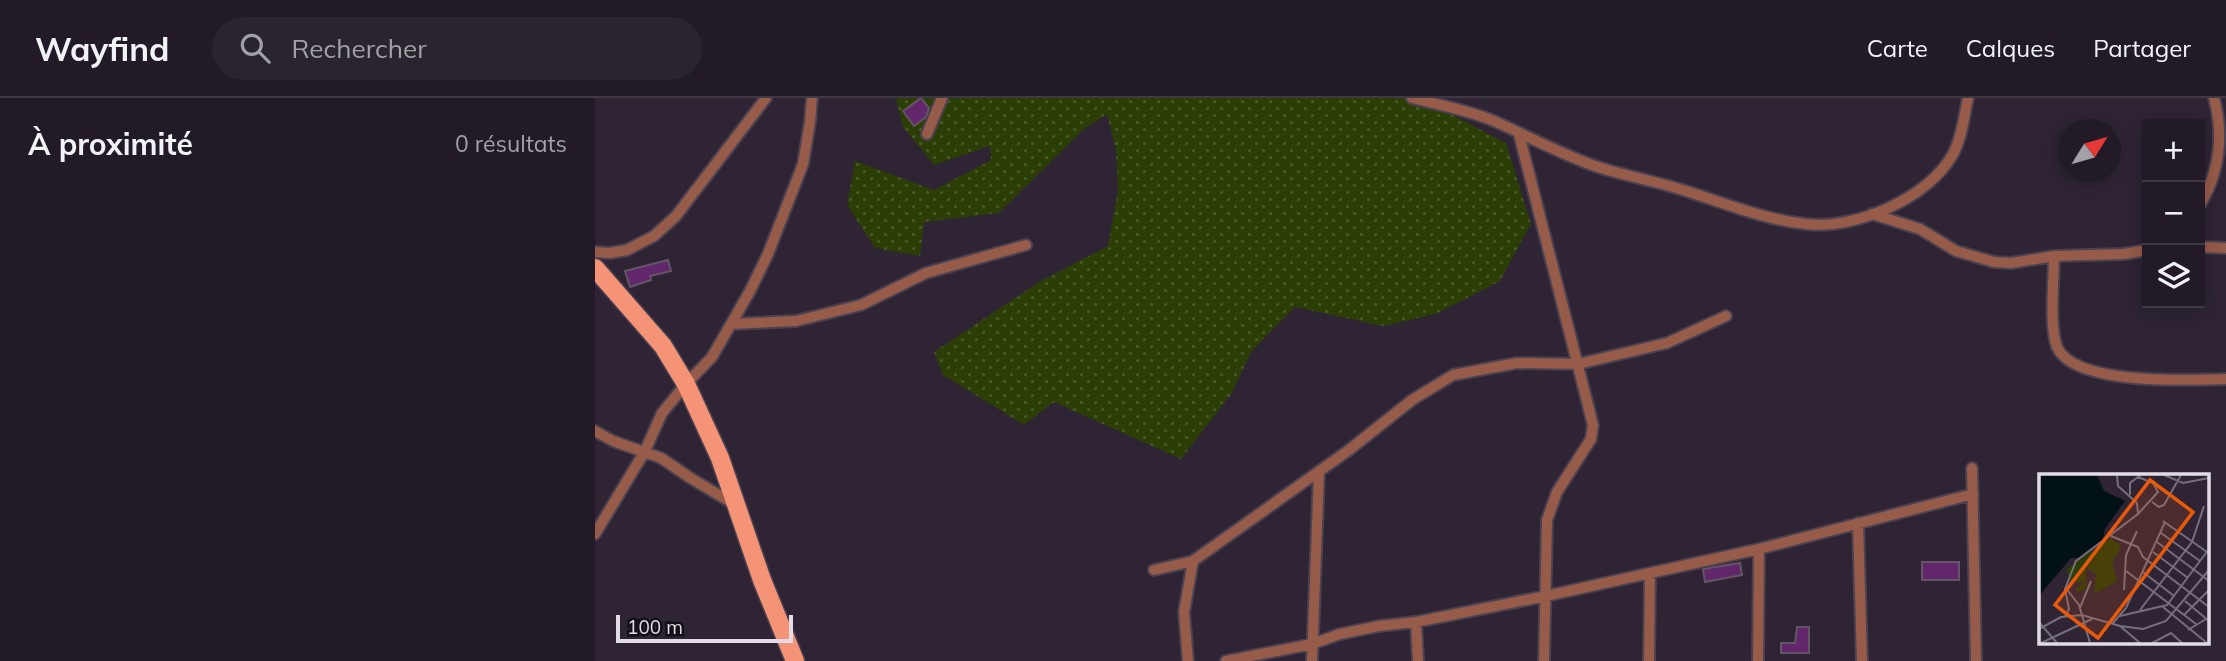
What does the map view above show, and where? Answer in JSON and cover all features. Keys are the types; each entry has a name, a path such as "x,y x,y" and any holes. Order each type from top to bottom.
{"main road":[{"path":"595,268 663,346 686,384 720,458 795,661"}],"street":[{"path":"595,252 627,250 654,236 675,216 766,98"},
{"path":"595,534 645,451 662,413 712,356 768,254 803,164 812,98"},
{"path":"927,134 942,98"},
{"path":"1412,98 1477,116 1602,168 1660,182 1772,218 1808,225 1833,225 1872,214 1901,203 1922,190 1943,169 1958,142 1968,98"},
{"path":"2205,197 2217,166 2220,142 2214,98"},
{"path":"1519,134 1593,425 1591,439 1557,492 1547,520 1544,661"},
{"path":"1872,214 1920,229 1956,251 1994,261 2011,263 2054,256 2142,251"},
{"path":"731,324 796,321 861,304 926,274 1026,245"},
{"path":"2205,247 2226,248"},
{"path":"2054,256 2053,318 2057,347 2065,358 2112,375 2150,381 2226,379"},
{"path":"1153,570 1193,561 1319,472 1412,400 1453,375 1517,363 1578,364 1667,343 1726,316"},
{"path":"595,431 613,441 661,458 735,504"},
{"path":"1972,468 1976,661"},
{"path":"1312,661 1319,472"},
{"path":"1226,661 1312,644 1340,634 1546,596 1759,549 1973,494"},
{"path":"1858,523 1862,661"},
{"path":"1758,661 1759,549"},
{"path":"1188,661 1184,612 1193,561"},
{"path":"1649,661 1650,573"},
{"path":"1416,622 1418,661"}],"green space":[{"path":"896,98 1420,98 1506,143 1531,224 1500,281 1436,314 1383,326 1295,307 1251,352 1232,393 1181,459 1054,402 1024,425 943,375 934,352 1041,281 1108,246 1118,191 1116,149 1107,114 1084,129 999,213 924,222 920,256 875,248 847,205 855,161 934,190 991,160 990,146 934,165 903,127"}],"building":[{"path":"921,98 929,108 926,117 914,126 903,111"},
{"path":"668,260 671,271 650,276 651,280 630,287 625,271"},
{"path":"1922,562 1959,562 1959,580 1922,580"},
{"path":"1740,563 1742,575 1705,582 1703,569"},
{"path":"1797,627 1809,627 1809,653 1781,653 1781,643 1795,643"}]}
